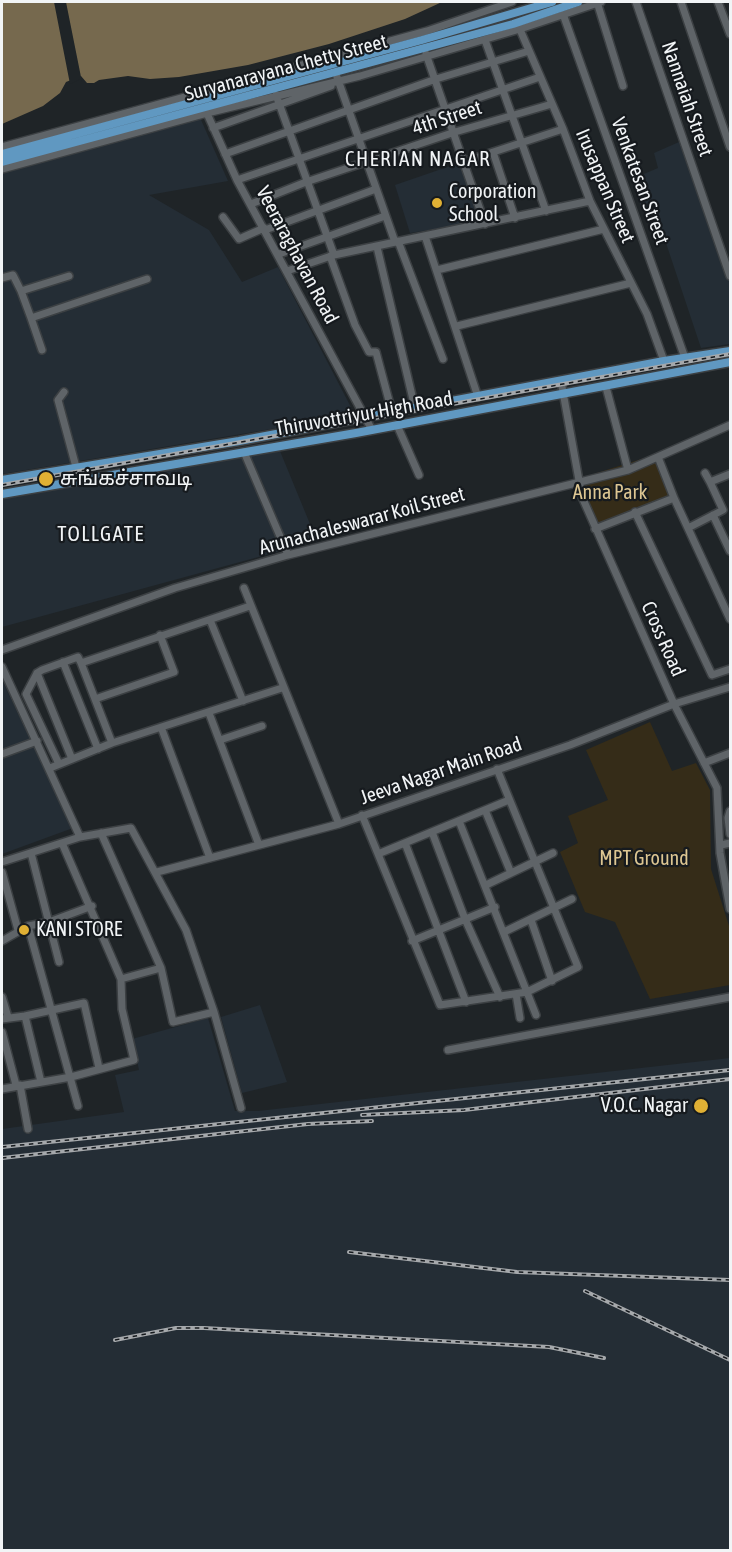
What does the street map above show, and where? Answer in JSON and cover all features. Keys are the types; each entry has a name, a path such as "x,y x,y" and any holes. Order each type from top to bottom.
{"main road":[{"name":"Suryanarayana Chetty Street","path":"2,162 337,79 552,2"},
{"name":"Suryanarayana Chetty Street","path":"2,154 518,26 578,2"},
{"name":"Thiruvottriyur High Road","path":"2,480 730,351"},
{"name":"Thiruvottriyur High Road","path":"2,494 372,430 730,362"}],"street":[{"path":"2,147 427,31 512,2"},
{"path":"485,224 424,48 485,40 518,26 599,2 623,86"},
{"name":"Nannaiah Street","path":"636,2 730,276"},
{"path":"681,2 730,147"},
{"path":"718,2 730,34"},
{"name":"Venkatesan Street","path":"563,14 686,358"},
{"name":"Irusappan Street","path":"518,26 563,129 590,201 647,314 664,361"},
{"path":"485,40 495,62 546,211"},
{"path":"225,154 436,79 529,51"},
{"path":"237,180 298,157 540,77"},
{"path":"2,169 206,110 337,79"},
{"path":"213,128 337,79"},
{"path":"337,79 368,162 385,216 443,359"},
{"path":"276,95 355,325 369,352 376,352 392,412"},
{"name":"4th Street","path":"251,204 306,182 455,132 552,104"},
{"name":"Veeraraghavan Road","path":"206,110 237,180 372,430"},
{"path":"463,162 563,129"},
{"path":"492,152 515,218"},
{"path":"223,217 239,239 376,189"},
{"path":"287,271 332,256 590,201"},
{"path":"279,254 385,216"},
{"path":"438,270 604,229"},
{"path":"426,236 457,326 478,397"},
{"path":"377,247 415,408"},
{"path":"2,278 13,275 42,350"},
{"path":"21,291 69,276"},
{"path":"31,318 147,279"},
{"path":"457,326 631,283"},
{"name":"Cross Road","path":"561,381 581,492 595,529 674,704 717,788 721,849 730,909"},
{"path":"606,387 628,470"},
{"path":"64,392 57,400 76,467"},
{"path":"397,425 419,475"},
{"name":"Arunachaleswarar Koil Street","path":"2,650 175,588 288,555 628,470 730,425"},
{"path":"244,452 288,555"},
{"path":"658,457 674,498 730,616"},
{"path":"688,528 723,510 705,473"},
{"path":"710,482 730,474"},
{"path":"569,485 581,492"},
{"path":"595,529 674,498"},
{"path":"635,512 712,675 730,669"},
{"path":"713,514 730,551"},
{"path":"244,588 282,688 339,824"},
{"path":"81,663 250,606"},
{"path":"210,620 243,701"},
{"path":"94,699 174,672 160,635"},
{"path":"59,764 26,694 37,674 63,662 78,657 112,743"},
{"path":"63,662 98,748"},
{"path":"2,667 80,837"},
{"path":"37,674 72,759"},
{"name":"Jeeva Nagar Main Road","path":"157,872 339,824 570,745 674,704 730,687"},
{"path":"50,768 112,743 282,688"},
{"path":"209,713 259,845"},
{"path":"220,740 262,726"},
{"path":"161,727 210,858"},
{"path":"2,754 37,741"},
{"path":"704,763 730,753"},
{"path":"362,815 440,1005 527,992 578,967 537,862 497,769"},
{"path":"378,855 509,800"},
{"path":"485,810 511,873"},
{"path":"730,811 728,818 730,834"},
{"path":"459,821 536,1015"},
{"path":"2,862 80,837 131,828 157,872 186,930 214,1012 241,1108"},
{"path":"432,832 465,919 500,997"},
{"path":"101,833 161,968 173,1022 214,1012"},
{"path":"2,1089 71,1077 134,1060 122,1009 121,979 92,906 62,843"},
{"path":"405,843 466,1002"},
{"path":"721,849 730,843"},
{"path":"721,849 730,850"},
{"path":"31,853 59,962"},
{"path":"486,885 553,853"},
{"path":"2,872 18,930"},
{"path":"504,932 572,899"},
{"path":"2,941 28,926 49,922 92,906"},
{"path":"412,941 495,907"},
{"path":"531,920 552,981"},
{"path":"28,926 78,1106"},
{"path":"121,979 161,968"},
{"path":"516,994 520,1018"},
{"path":"2,997 5,1018 84,1003 99,1068"},
{"path":"448,1050 730,998"},
{"path":"25,1016 41,1082"},
{"path":"2,1032 28,1129"}],"shaded area":[{"path":"2,2 442,2 405,19 329,44 248,65 179,77 150,79 128,76 99,80 94,83 87,83 81,76 66,82 60,93 43,106 2,124"},
{"path":"198,113 228,181 149,195 209,230 242,282 278,267 355,415 2,474 2,170"},
{"path":"679,142 730,282 730,344 701,348 655,210 643,212 632,179 658,168 654,153"},
{"name":"Corporation School","path":"459,163 479,222 410,233 395,185"},
{"path":"280,451 317,541 2,627 2,499"},
{"path":"2,680 73,828 2,854"},
{"path":"260,1005 287,1082 242,1093 221,1017"},
{"path":"208,1018 235,1111 258,1111 730,1058 730,1550 2,1550 2,1129 124,1112 115,1075 139,1070 132,1039"}],"green space":[{"name":"Anna Park","path":"654,455 671,496 597,524 581,489 584,477"},
{"name":"MPT Ground","path":"650,722 672,771 696,763 710,790 711,869 730,929 730,985 650,999 615,922 585,912 560,852 578,843 568,816 608,800 586,750"}],"pier":[{"path":"54,2 66,2 82,82 81,79 70,84"}],"railway":[{"path":"2,485 730,354"},
{"path":"2,1147 730,1070"},
{"path":"362,1115 464,1110 730,1079"},
{"path":"2,1158 308,1124 372,1121"},
{"path":"349,1252 517,1272 730,1280"},
{"path":"585,1291 730,1360"},
{"path":"115,1340 176,1328 204,1328 549,1347 604,1358"}],"place":[{"name":"Corporation School","path":"437,203"},
{"name":"சுங்கச்சாவடி","path":"46,479"},
{"name":"KANI STORE","path":"24,930"},
{"name":"V.O.C. Nagar","path":"701,1106"}],"district":[{"name":"CHERIAN NAGAR","path":"418,159"},
{"name":"TOLLGATE","path":"101,534"}]}
